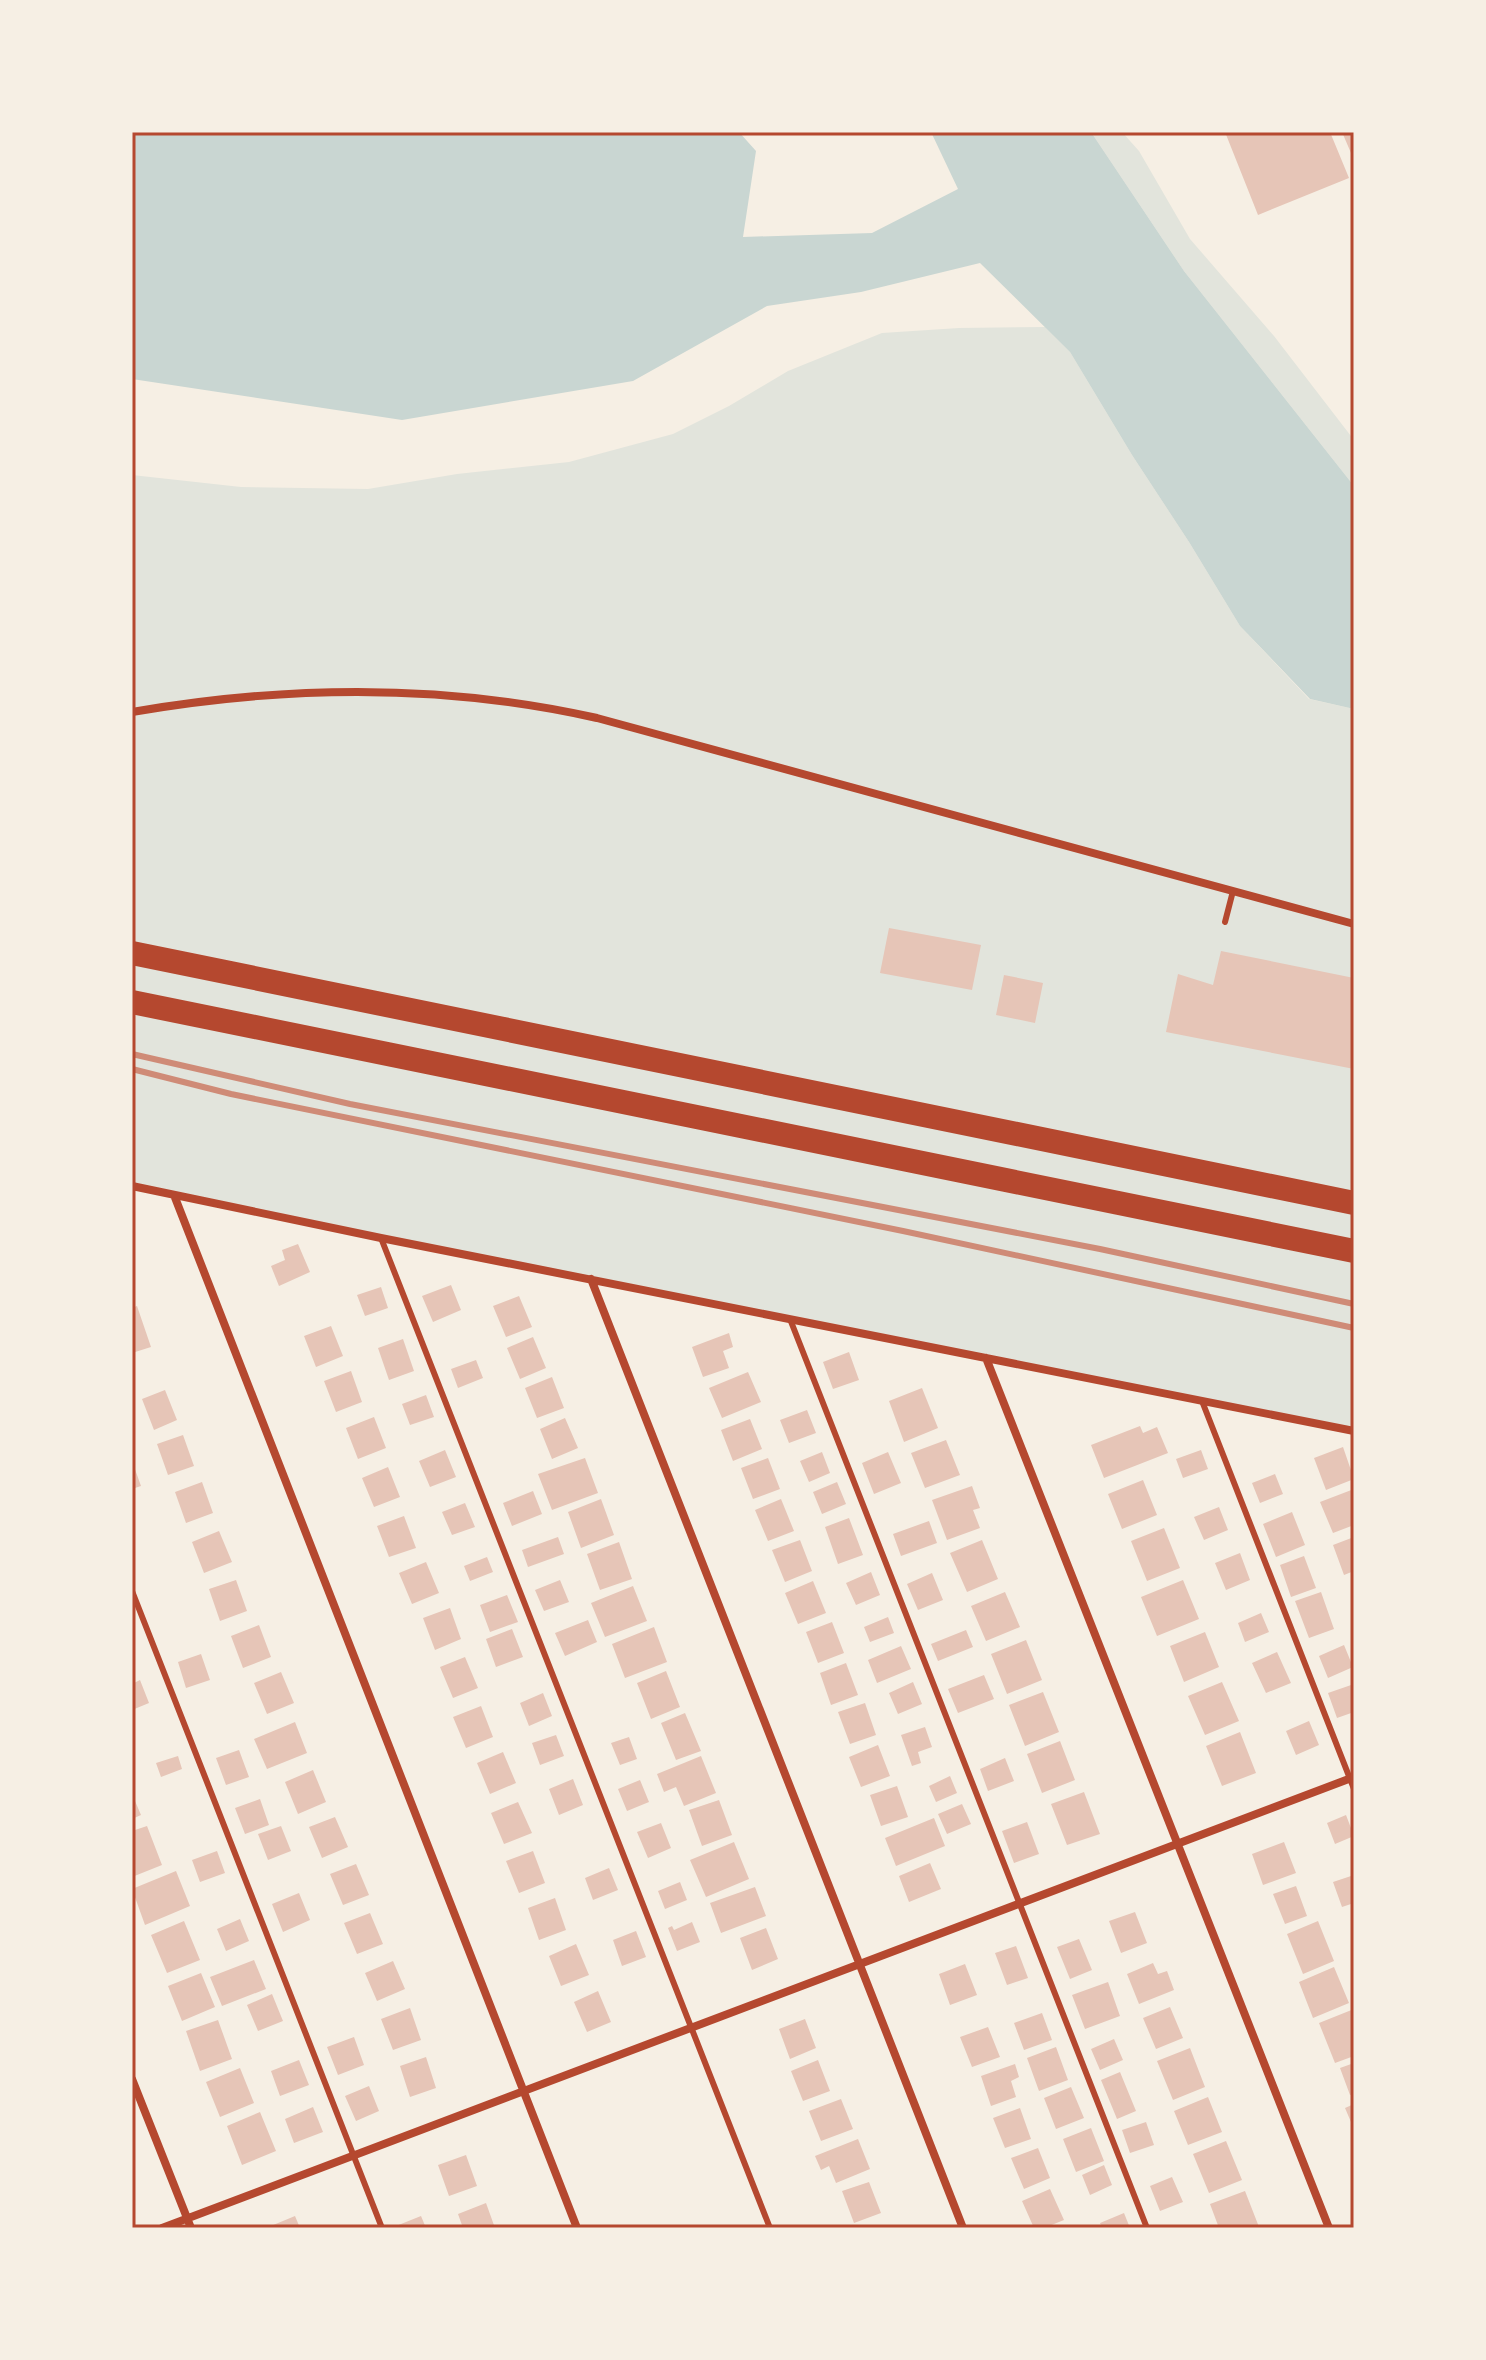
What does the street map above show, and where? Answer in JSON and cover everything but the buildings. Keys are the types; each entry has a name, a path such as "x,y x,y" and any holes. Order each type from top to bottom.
{"highway":[{"path":"132,953 1354,1203"},
{"path":"132,1002 1354,1251"}],"street":[{"path":"132,712 224,698 305,692 411,692 541,705 1354,924"},
{"path":"132,1186 1354,1431"},
{"path":"174,1195 577,2228"},
{"path":"591,1279 963,2228"},
{"path":"986,1358 1329,2228"},
{"path":"162,2228 1352,1777"},
{"path":"132,2079 191,2228"}],"lane":[{"path":"1225,922 1233,891"},
{"path":"381,1238 770,2228"},
{"path":"789,1319 1147,2228"},
{"path":"1202,1401 1352,1777 1354,1789"},
{"path":"132,1591 382,2228"}],"shaded area":[{"path":"132,132 739,132 756,151 743,237 872,233 958,189 931,132 1091,132 1184,271 1354,486 1354,709 1310,699 1240,626 1070,352 980,263 861,292 767,306 633,381 402,420 132,379"},
{"path":"1091,132 1122,132 1139,151 1190,239 1274,336 1354,440 1354,486 1184,271"},
{"path":"1045,327 1070,352 1240,626 1309,699 1354,709 1354,1431 132,1186 132,475 241,487 368,489 457,474 569,462 673,434 788,371 882,333"}],"railway":[{"path":"132,1054 350,1104 1100,1249 1354,1304"},
{"path":"132,1069 231,1094 903,1231 1354,1328"}]}
